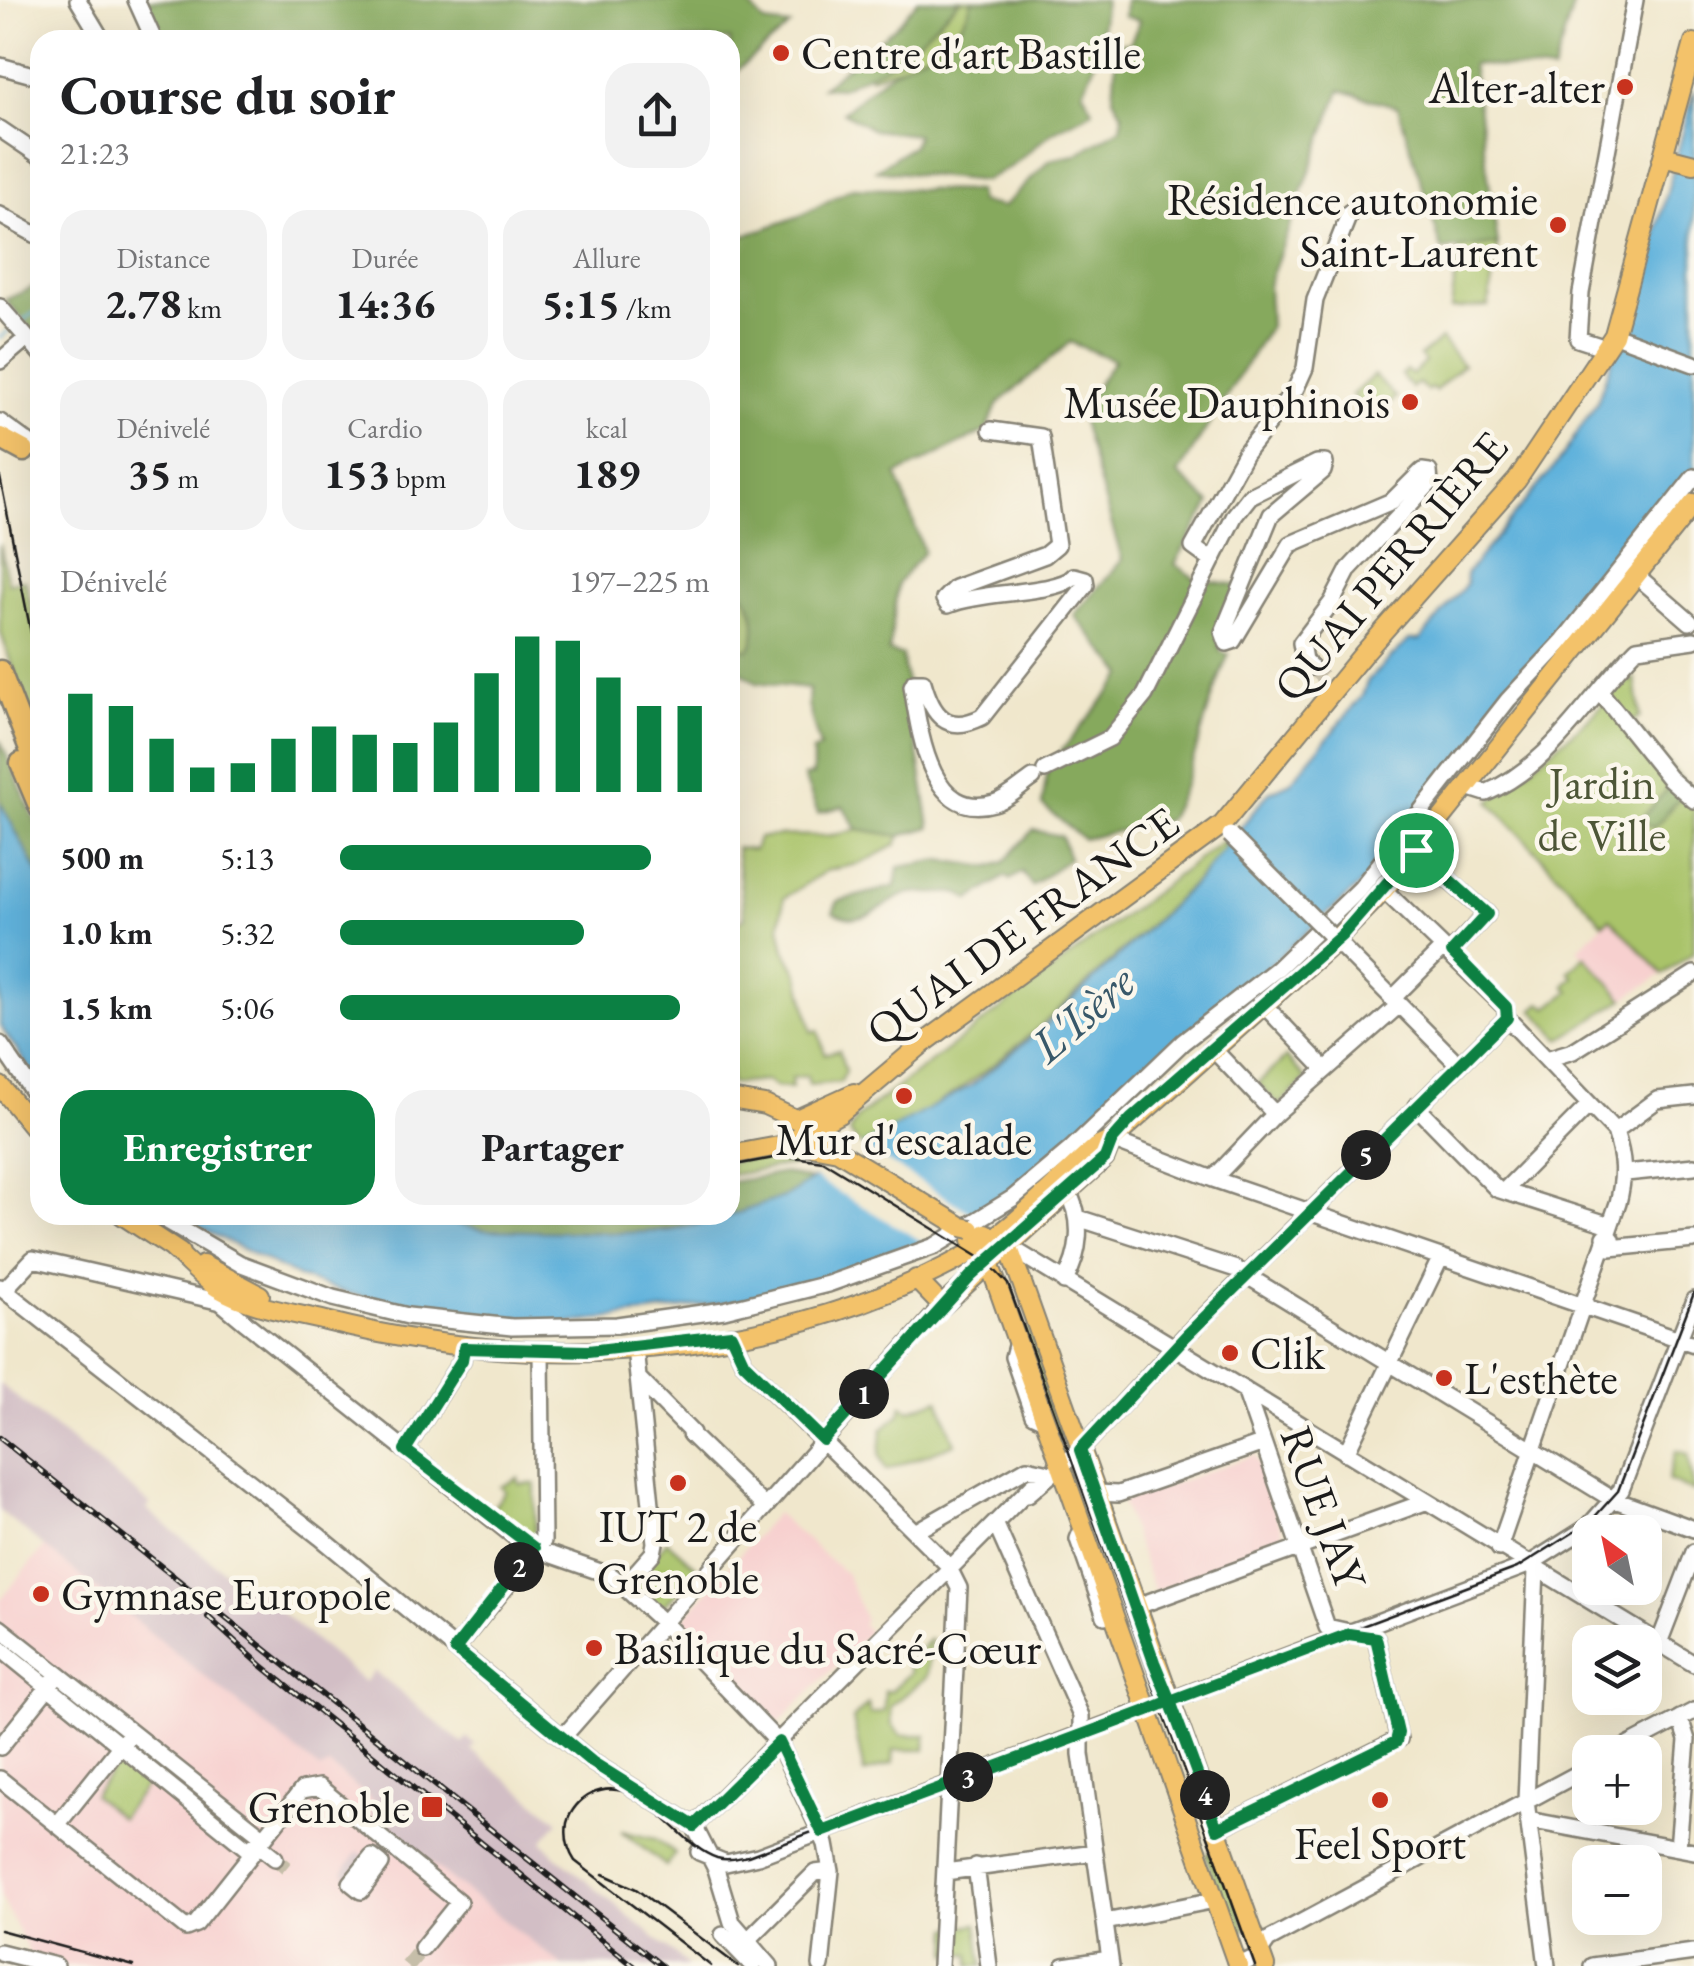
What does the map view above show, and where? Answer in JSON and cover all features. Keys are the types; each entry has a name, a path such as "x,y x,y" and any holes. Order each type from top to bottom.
{"highway":[{"path":"0,438 30,451"},
{"path":"0,671 30,750"},
{"path":"0,710 30,784"}],"main road":[{"name":"QUAI PERRIÈRE","path":"1226,830 1331,685 1518,480 1614,343 1668,157 1694,43"},
{"path":"1668,157 1694,164"},
{"path":"916,1279 938,1310 984,1254 1068,1184 1094,1148 1112,1140 1384,890 1694,503"},
{"name":"QUAI DE FRANCE","path":"783,1144 808,1122 839,1114 866,1088 1226,830"},
{"path":"0,1086 30,1124"},
{"path":"740,1102 808,1122 831,1146 967,1229 1001,1241 1044,1342 1136,1611 1262,1957"},
{"path":"740,1153 783,1144 831,1146"},
{"path":"137,1225 238,1284 315,1318"},
{"path":"967,1229 984,1254 1017,1342 1055,1466 1083,1527 1215,1900 1232,1964"},
{"path":"173,1248 206,1290 267,1309 464,1348 541,1352 635,1348 731,1335 810,1318 984,1254"}],"street":[{"path":"78,0 96,30"},
{"path":"136,0 150,30"},
{"path":"1635,0 1602,169 1578,339 1614,343 1694,364"},
{"path":"0,66 30,75"},
{"path":"0,129 30,149"},
{"path":"1211,560 1192,547 1245,452 1300,378 1315,300 1350,212"},
{"path":"0,215 30,232"},
{"path":"1,308 30,343"},
{"path":"0,360 26,339"},
{"path":"0,422 30,449"},
{"path":"991,430 1041,438 1057,545 1044,555 956,588 944,599 948,604 970,595 1060,587 1074,576 1085,579 1086,585 1017,683 982,718 960,726 937,718 923,682 914,682 920,739 941,785 964,802 994,803 1039,774 1110,738 1146,695 1211,560 1250,496 1316,463 1326,464 1323,471 1271,515 1223,632 1227,643 1233,640 1290,544 1392,501 1422,471 1429,472 1430,484 1348,569 1332,602 1301,642 1304,660 1311,667"},
{"path":"175,1225 240,1263 333,1298 408,1316 512,1326 617,1324 724,1310 828,1284 935,1246 1008,1200 1070,1150 1183,1042 1277,969 1360,889 1497,714 1564,640 1694,477"},
{"path":"1636,574 1690,620 1671,643"},
{"path":"1467,787 1478,794 1500,788 1602,693 1637,648 1694,640"},
{"path":"1602,693 1669,778 1693,793"},
{"path":"1226,830 1458,1064"},
{"path":"1213,1180 1277,1112 1487,914 1416,850"},
{"path":"1384,890 1506,1007 1507,1018 1550,1058 1558,1074 1616,1131 1626,1173 1499,1548"},
{"path":"1550,1058 1573,1051 1692,975"},
{"path":"1263,1004 1325,1069"},
{"path":"694,1826 1507,1018"},
{"path":"0,1044 30,1088"},
{"path":"1212,1048 1277,1112"},
{"path":"1616,1131 1657,1100 1694,1096"},
{"path":"1504,1191 1589,1105"},
{"path":"1416,1106 1487,1182 1608,1231 1612,1239 1610,1248 1694,1240"},
{"path":"1112,1140 1213,1180 1311,1210 1685,1341"},
{"path":"1626,1173 1694,1166"},
{"path":"1065,1283 1077,1248 1078,1218 1068,1184"},
{"path":"1078,1218 1247,1275 1620,1502 1694,1530"},
{"path":"1001,1241 1629,1625"},
{"path":"1346,1454 1441,1256"},
{"path":"238,1284 206,1290 34,1259 2,1289 592,1762 694,1826 732,1922 770,1966"},
{"path":"206,1290 534,1548 612,1576 779,1742 822,1832 831,1871 821,1966"},
{"path":"1609,1515 1620,1502 1685,1341 1694,1300"},
{"path":"563,1737 938,1310"},
{"path":"731,1335 744,1363 952,1569 959,1588 940,1966"},
{"path":"405,1450 462,1360 464,1348"},
{"path":"623,1586 654,1553 656,1543 635,1348"},
{"path":"455,1649 543,1540 541,1352"},
{"path":"638,1378 764,1506"},
{"name":"RUE JAY","path":"1245,1390 1327,1627 1349,1634"},
{"path":"1097,1493 1118,1494 1261,1444"},
{"path":"915,1532 1027,1468 1055,1466"},
{"path":"1136,1611 1425,1502"},
{"path":"1532,1568 1620,1502"},
{"path":"996,1525 1082,1716 1095,1852 1111,1962 1064,1966"},
{"path":"706,1856 740,1862 1532,1568 1572,1545"},
{"path":"1662,1635 1694,1552"},
{"path":"1532,1568 1526,1801 1547,1966"},
{"path":"0,1628 53,1681 275,1858"},
{"path":"1217,1829 1398,1740 1376,1638 1349,1634"},
{"path":"1662,1645 1694,1664"},
{"path":"0,1648 53,1681"},
{"path":"0,1746 53,1681"},
{"path":"1528,1820 1686,1850 1687,1714 1648,1735"},
{"path":"57,1826 126,1739"},
{"path":"1232,1964 1239,1951 1250,1945 1262,1957 1572,1776"},
{"path":"0,1779 180,1926 196,1924 256,1843 302,1790 319,1787 459,1902 422,1948"},
{"path":"946,1872 1095,1852"},
{"path":"976,1866 989,1966"},
{"path":"746,1942 816,1873 831,1871"},
{"path":"1105,1922 1215,1900"},
{"path":"723,1935 753,1966"},
{"path":"0,1952 56,1966"},
{"path":"1592,1966 1694,1952"}],"shaded area":[{"path":"1609,917 1663,974 1624,999 1578,949"},
{"name":"Grenoble","path":"0,1384 150,1504 147,1510 249,1591 255,1590 364,1682 374,1671 463,1744 467,1738 476,1745 471,1750 559,1821 542,1841 554,1854 689,1966 563,1966 401,1840 351,1883 343,1872 358,1852 370,1860 392,1832 371,1814 375,1802 330,1766 320,1770 0,1511"},
{"path":"1255,1455 1287,1544 1154,1592 1122,1502"},
{"path":"776,1513 847,1575 865,1621 862,1624 869,1632 778,1724 678,1625"},
{"path":"45,1546 319,1769 329,1765 375,1802 371,1814 384,1826 563,1966 51,1966 33,1961 0,1895 0,1600"}],"green space":[{"path":"136,0 745,0 765,23 790,26 740,68 740,30 150,30"},
{"path":"918,0 960,0 901,58 841,88 822,87 896,26"},
{"path":"960,0 972,0 966,16 945,42 902,66 870,77 868,72 901,58"},
{"path":"972,0 1105,0 1097,58 1083,91 1093,111 1052,132 1012,166 983,181 876,170 913,145 917,135 873,130 843,112 886,76 950,37 967,15"},
{"path":"1125,0 1575,0 1553,72 1472,64 1498,244 1442,250 1398,107 1340,90 1268,285 1270,326 1178,474 1210,503 1175,564 1196,579 1238,585 1217,632 1221,652 1229,654 1168,820 1083,839 1042,805 1048,767 1124,675 1074,615 1122,560 1079,411 1114,360 1070,342 997,405 987,430 897,475 924,552 898,583 889,652 902,655 930,827 899,836 857,829 843,806 818,813 804,777 813,775 813,752 820,748 808,705 809,689 757,683 740,671 740,649 750,649 755,622 750,604 740,592 740,237 802,215 852,188 977,191 979,202 1003,207 1050,160 1075,155 1121,128 1123,115 1113,98 1117,43 1130,43 1140,21 1124,16"},
{"path":"1498,244 1488,306 1451,309 1459,248"},
{"path":"30,289 30,327 5,300"},
{"path":"1441,339 1463,365 1435,391 1427,391 1418,383 1412,388 1401,375 1406,370 1412,375 1425,362 1420,356"},
{"path":"740,356 889,652 902,655 930,827 900,836 896,845 862,863 826,871 784,898 780,926 785,950 799,975 812,1032 818,1030 825,1054 839,1050 845,1071 841,1082 809,1085 807,1076 791,1078 792,1088 776,1087 766,1081 740,1083 740,920 745,918 740,848 754,850 758,838 833,835 857,829 844,806 818,813 804,777 813,775 813,752 820,748 809,689 757,683 740,671"},
{"path":"1374,375 1396,398 1373,419 1352,395"},
{"path":"0,543 8,583 25,580 30,602 30,721 0,630"},
{"name":"Jardin de Ville","path":"1635,678 1640,717 1632,721 1694,794 1694,952 1663,974 1610,918 1603,923 1490,802 1594,714 1617,688"},
{"path":"0,740 30,809 30,858 0,802"},
{"path":"1670,786 1681,797 1654,828 1640,820"},
{"path":"1033,830 1061,836 1069,858 1032,886 1022,872 1010,880 1006,876 970,900 955,893 915,893 897,898 864,917 845,917 833,912 838,901 896,886 899,867 941,860 990,867 1004,862"},
{"path":"1225,839 1226,849 1184,892 994,1064 933,1106 861,1146 849,1132 858,1117"},
{"path":"1585,956 1624,999 1561,1039 1533,1010 1541,1003 1548,1008 1570,991 1565,986 1574,977 1569,972"},
{"path":"1286,1057 1306,1079 1279,1105 1258,1083"},
{"path":"796,1150 800,1154 793,1165 740,1173 740,1160"},
{"path":"784,1173 814,1181 774,1201 740,1212 740,1180"},
{"path":"453,1225 688,1225 620,1235 565,1237"},
{"path":"1029,1326 1066,1428 1057,1437 1018,1330"},
{"path":"939,1399 955,1444 886,1470 880,1455 882,1429 900,1414 902,1405 909,1410"},
{"path":"1676,1451 1688,1454 1694,1492 1668,1480"},
{"path":"518,1478 519,1484 535,1484 535,1532 525,1537 491,1510 506,1491 501,1487"},
{"path":"667,1541 700,1570 657,1612 627,1587"},
{"path":"928,1640 927,1677 891,1706 892,1725 901,1735 926,1735 925,1750 894,1750 893,1763 864,1773 853,1719 868,1704 870,1714 884,1711 885,1691 891,1691 911,1672 908,1668"},
{"path":"120,1761 148,1783 120,1818 93,1795"},
{"path":"621,1831 656,1839 675,1854 666,1866"},
{"path":"1218,1850 1246,1929 1234,1935 1205,1854"},
{"path":"977,1924 983,1966 970,1966 970,1954 949,1954 950,1928"}],"water":[{"name":"L'Isère","path":"1694,90 1694,472 1368,878 1004,1201 936,1242 761,1298 566,1324 457,1315 351,1294 300,1278 195,1225 462,1225 483,1230 618,1233 740,1225 740,1212 789,1195 866,1143 972,1085 1044,1027 1200,878 1269,792 1291,782 1362,696 1368,680 1409,640 1420,640 1467,583 1466,574 1562,457 1597,402 1641,275 1645,275"},
{"path":"0,802 30,858 30,1070 0,1026"}],"pier":[{"path":"857,1143 976,1216 933,1248 811,1176"}],"waterway":[{"path":"23,320 30,315"},
{"path":"0,338 8,331"}],"tunnel":[{"path":"1311,667 1326,680"},
{"path":"275,1858 288,1869"},
{"path":"407,1966 422,1948"}],"tram line":[{"path":"0,477 30,628"},
{"path":"740,1164 785,1156 823,1161 987,1262 1008,1284 1255,1966"},
{"path":"711,1966 575,1861 567,1842 567,1823 583,1799 609,1789 626,1792 658,1812 702,1851 721,1859 748,1856 1517,1568 1590,1522 1618,1491 1694,1293"},
{"path":"603,1874 636,1889 738,1966"},
{"path":"0,1930 134,1966"}],"railway":[{"path":"0,1438 662,1966"},
{"path":"208,1617 261,1665 634,1966"}],"place":[{"name":"Centre d'art Bastille","path":"781,53"},
{"name":"Alter-alter","path":"1625,87"},
{"name":"Résidence autonomie Saint-Laurent","path":"1558,225"},
{"name":"Musée Dauphinois","path":"1410,402"},
{"name":"Mur d'escalade","path":"904,1096"},
{"name":"Clik","path":"1230,1353"},
{"name":"L'esthète","path":"1444,1378"},
{"name":"IUT 2 de Grenoble","path":"678,1483"},
{"name":"Gymnase Europole","path":"41,1594"},
{"name":"Basilique du Sacré-Cœur","path":"594,1648"},
{"name":"Feel Sport","path":"1380,1800"},
{"name":"Grenoble","path":"432,1807"}],"route":[{"path":"1416,850 1341,936 1131,1119 1112,1140 1105,1158 971,1276 823,1440 744,1363 731,1335 588,1351 464,1348 464,1358 405,1450 534,1548 455,1649 592,1762 694,1826 779,1742 822,1832 1146,1711 1170,1701 1349,1634 1376,1638 1398,1733 1396,1742 1217,1829 1189,1751 1171,1705 1170,1701 1160,1675 1154,1662 1080,1450 1186,1336 1507,1018 1506,1007 1452,952 1487,914 1416,850"}]}
